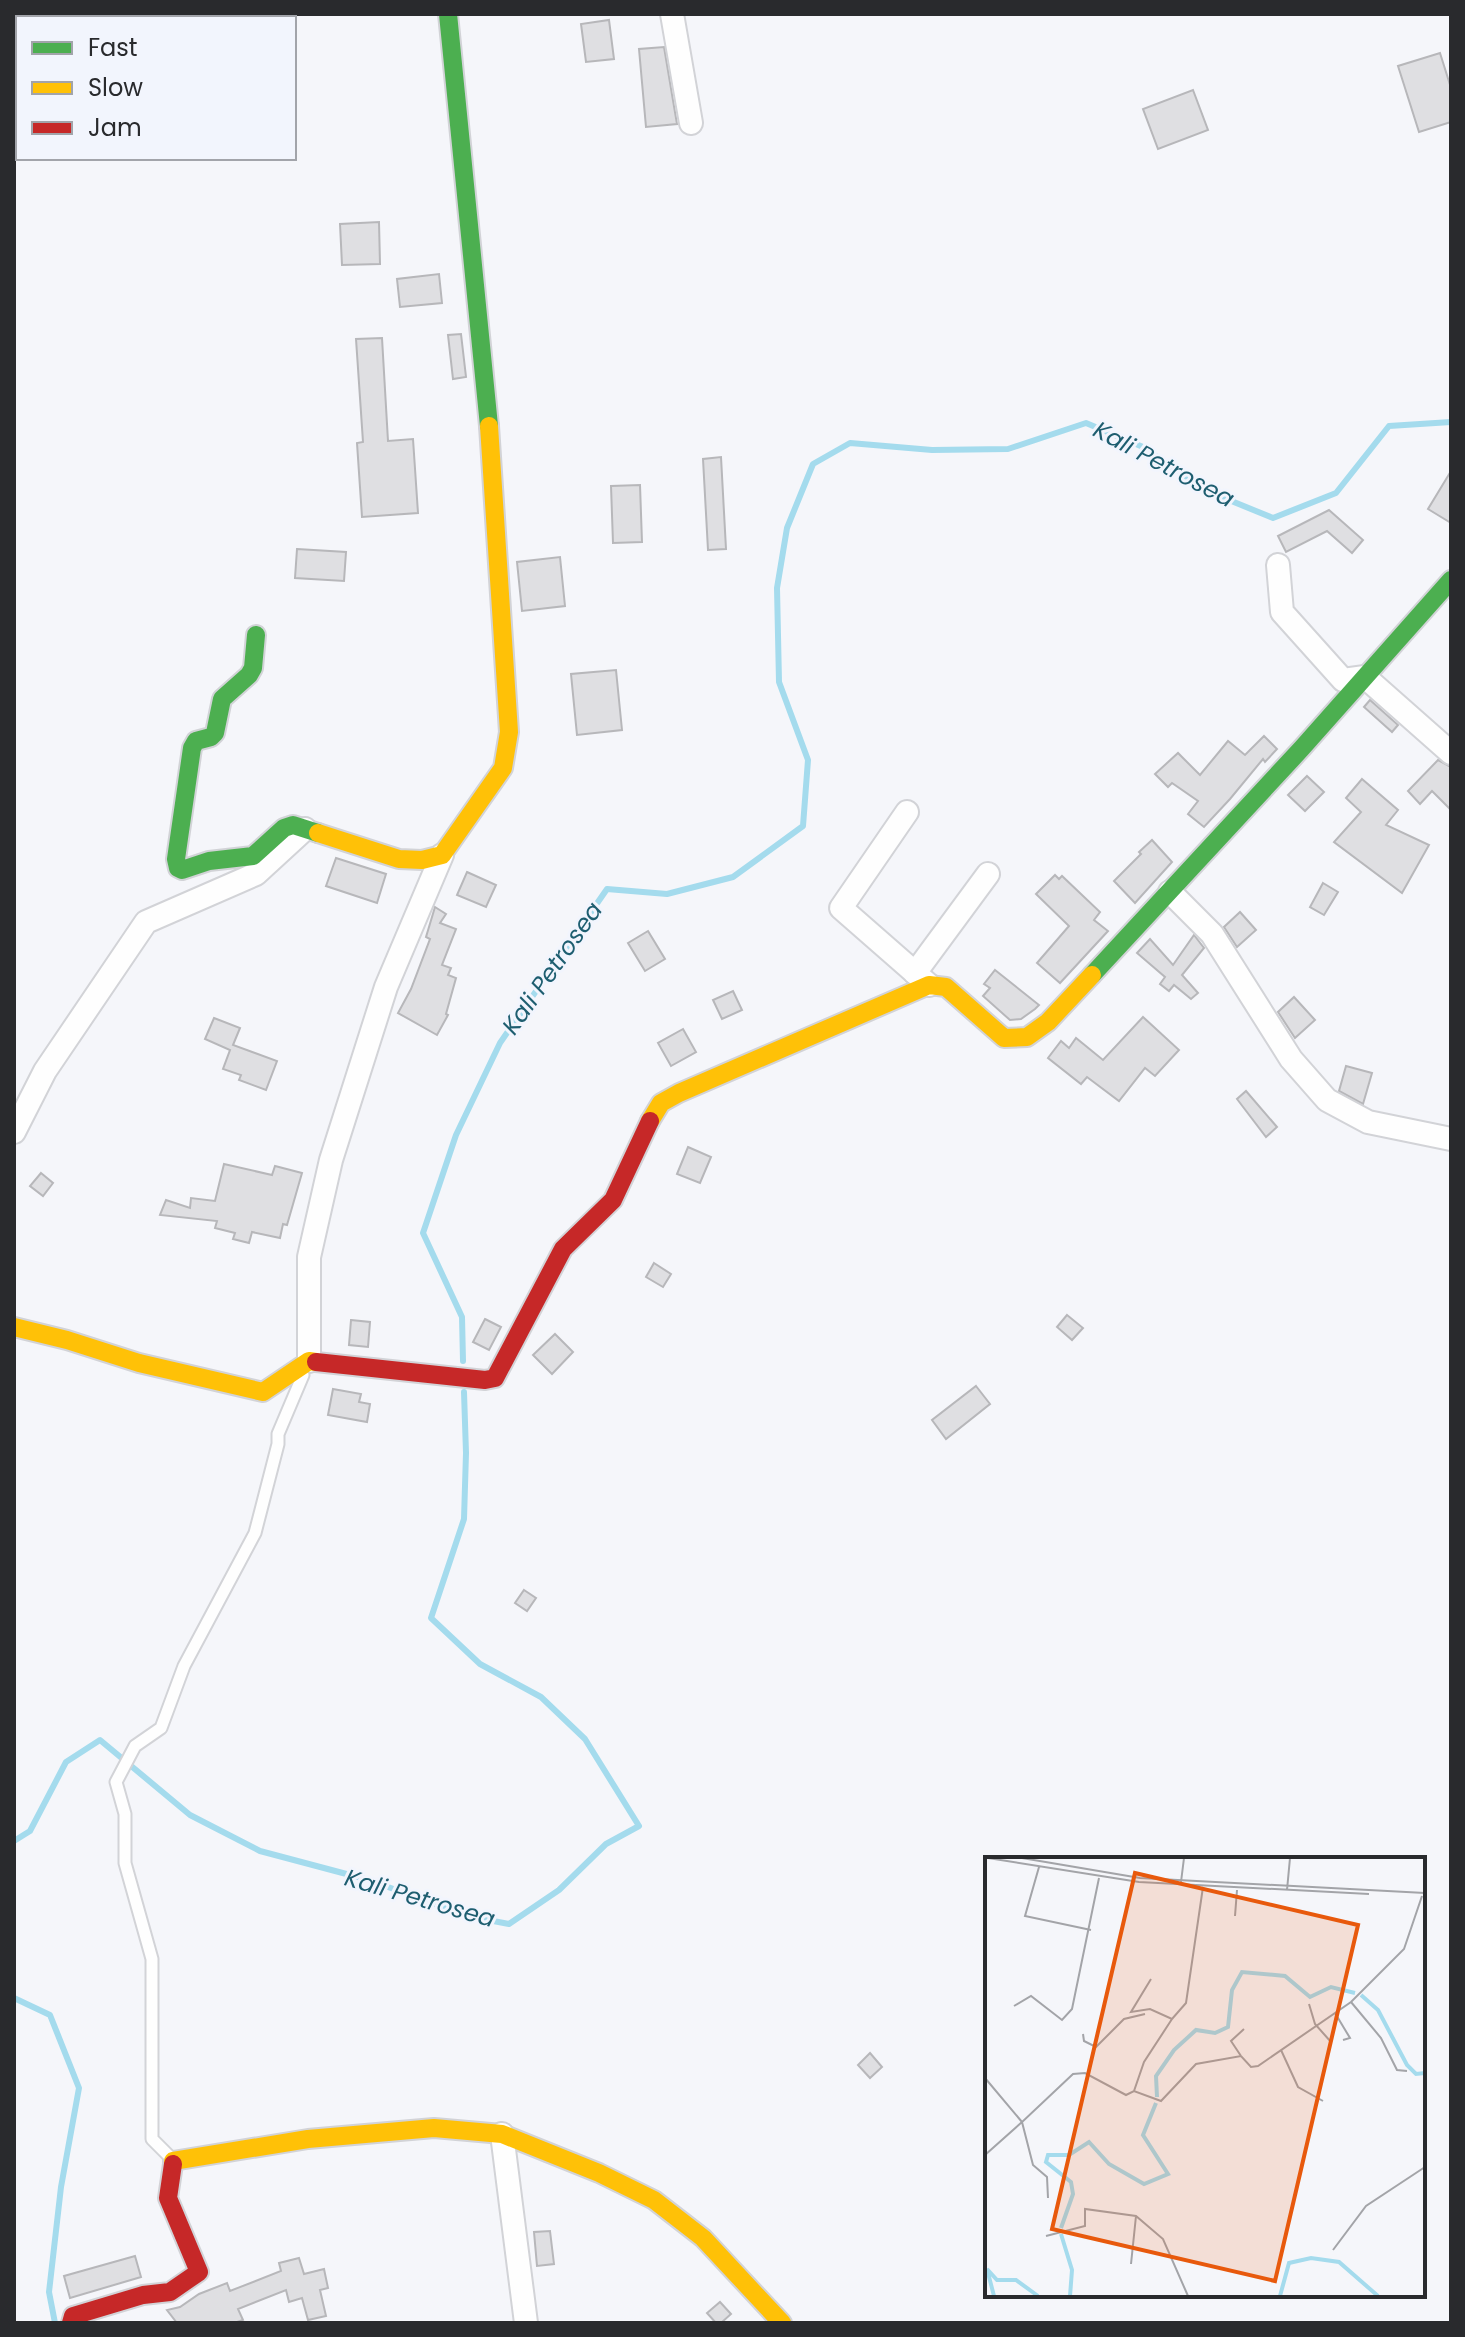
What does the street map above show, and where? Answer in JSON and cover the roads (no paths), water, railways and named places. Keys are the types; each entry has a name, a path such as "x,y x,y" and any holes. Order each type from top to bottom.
{"street":[{"path":"309,1361 309,1257 331,1160 386,987 442,855 503,768 509,732 489,430 448,14"},
{"path":"672,14 691,123"},
{"path":"1278,565 1282,612 1343,680 1365,677 1451,753"},
{"path":"907,812 841,908 922,979 946,987 1004,1038 1027,1037 1048,1022 1170,892 1450,582"},
{"path":"256,635 253,668 222,699 215,733 196,741 192,748 176,859 178,868 182,870 209,861 253,856 284,828 293,825 399,859 422,860 442,855"},
{"path":"14,1132 45,1071 146,922 256,874 305,829"},
{"path":"14,1327 139,1363 263,1392 309,1361 485,1380 495,1378 563,1249 613,1200 661,1103 922,979 988,874"},
{"path":"1170,892 1212,934 1291,1059 1327,1100 1368,1122 1451,1139"},
{"path":"71,2323 73,2316 143,2295 170,2292 199,2272 168,2198 173,2161 308,2139 434,2128 502,2134 599,2173 654,2200 703,2238 782,2323"},
{"path":"502,2134 526,2323"}],"lane":[{"path":"173,2161 152,2139 152,1959 125,1863 125,1814 116,1782 135,1746 161,1728 184,1666 255,1533 278,1434 309,1361"}],"waterway":[{"name":"Kali Petrosea","path":"463,1361 462,1317 423,1233 456,1135 500,1043 607,889 667,894 733,877 803,826 808,760 779,682 777,588 787,528 813,464 850,443 932,450 1008,449 1086,423 1143,447 1207,491 1273,518 1336,493 1389,426 1451,422"},
{"name":"Kali Petrosea","path":"14,1841 30,1831 66,1762 100,1740 190,1815 260,1851 369,1880 467,1916 509,1924 559,1890 606,1844 639,1826 585,1739 541,1697 480,1664 431,1618 464,1519 464,1392"},
{"name":"Kali Petrosea","path":"14,1998 50,2015 79,2088 61,2187 49,2292 55,2323"}]}
